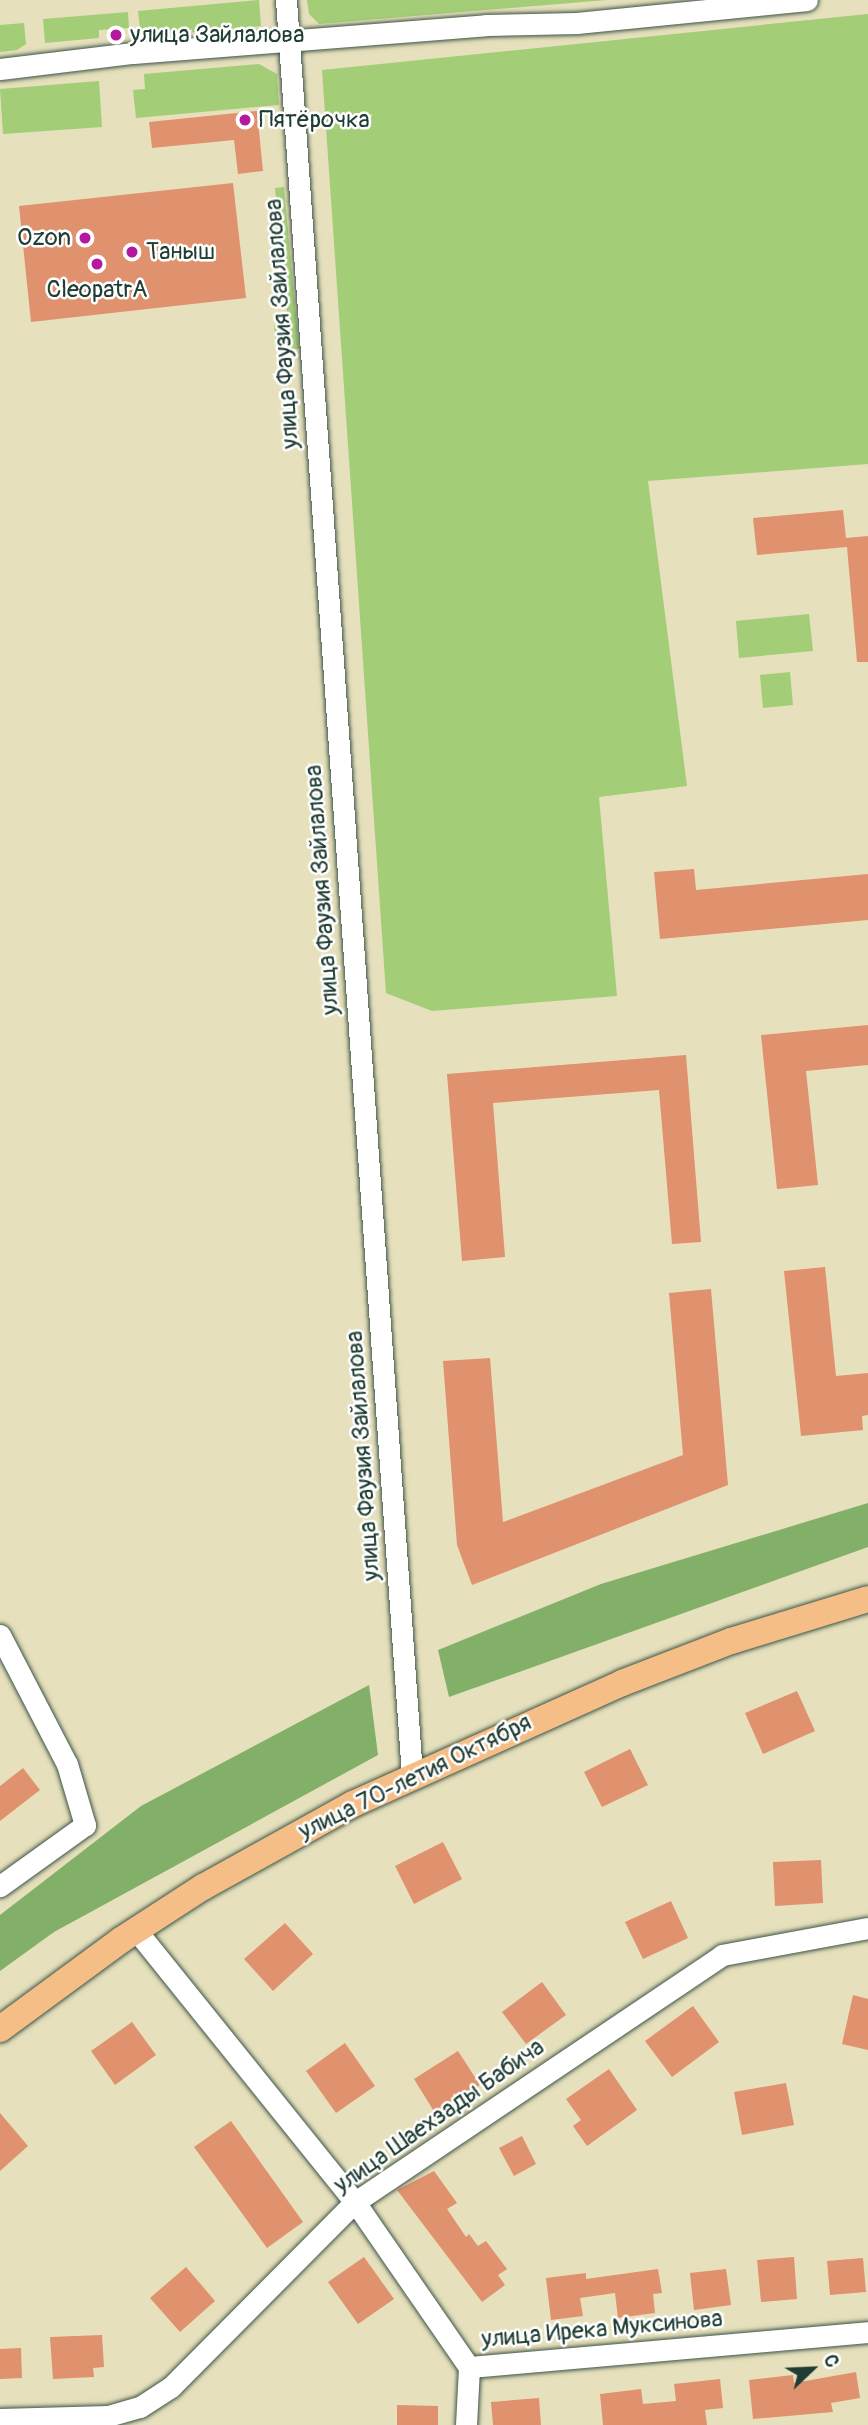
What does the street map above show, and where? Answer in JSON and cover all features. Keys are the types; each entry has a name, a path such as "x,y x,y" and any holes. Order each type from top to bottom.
{"main road":[{"name":"улица 70-летия Октября","path":"0,2029 136,1930 283,1841 412,1776 522,1725 731,1641 868,1600"}],"street":[{"name":"улица Фаузия Зайлалова","path":"286,0 412,1776"},
{"path":"0,69 486,25 577,23 807,0"},
{"path":"0,1635 67,1765 85,1825 0,1886"},
{"name":"улица Шаехзады Бабича","path":"0,2420 119,2419 171,2387 355,2202 722,1955 868,1928"},
{"name":"улица Ирека Муксинова","path":"136,1930 355,2202 469,2367 868,2332"},
{"path":"466,2425 469,2367"}],"green space":[{"path":"259,0 261,26 141,37 138,11"},
{"path":"307,0 607,0 319,24 309,14"},
{"path":"128,12 129,28 99,30 99,38 45,43 43,19"},
{"path":"868,14 868,464 648,481 687,786 599,797 617,996 432,1011 386,993 322,70"},
{"path":"24,23 26,44 17,50 0,52 0,25"},
{"path":"259,64 277,74 279,105 136,118 133,90 145,89 144,74"},
{"path":"99,81 102,127 3,134 0,89"},
{"path":"284,187 299,349 281,350 276,346 274,325 288,324 275,188"},
{"path":"809,614 813,651 739,658 736,621"},
{"path":"790,672 793,705 763,708 760,675"},
{"path":"868,1503 868,1547 449,1697 438,1650 601,1584"},
{"path":"369,1685 378,1755 54,1932 0,1971 0,1915 141,1806"}],"building":[{"path":"257,111 263,171 238,174 234,140 152,148 149,122"},
{"name":"Таныш","path":"233,183 246,298 31,322 19,206"},
{"path":"843,510 846,538 868,536 868,662 857,662 847,547 757,555 753,518"},
{"path":"694,869 696,890 868,874 868,920 660,939 654,872"},
{"path":"868,1025 868,1065 806,1071 818,1185 777,1189 761,1035"},
{"path":"686,1055 701,1242 672,1244 659,1090 493,1103 505,1257 462,1261 447,1074"},
{"path":"825,1267 836,1376 868,1373 868,1415 862,1416 863,1430 801,1436 784,1271"},
{"path":"711,1289 728,1485 472,1585 457,1545 443,1361 490,1358 503,1522 683,1455 669,1293"},
{"path":"797,1691 815,1731 763,1754 745,1713"},
{"path":"630,1749 648,1785 602,1807 584,1772"},
{"path":"23,1768 40,1790 0,1821 0,1786"},
{"path":"443,1842 462,1879 414,1904 395,1866"},
{"path":"821,1860 823,1903 775,1906 773,1862"},
{"path":"671,1901 688,1938 643,1959 625,1922"},
{"path":"285,1923 313,1954 273,1991 244,1959"},
{"path":"542,1982 566,2015 526,2044 502,2012"},
{"path":"853,1995 868,1999 868,2050 842,2044"},
{"path":"693,2006 719,2042 672,2077 645,2041"},
{"path":"132,2022 156,2055 115,2085 91,2051"},
{"path":"345,2043 375,2086 336,2113 306,2071"},
{"path":"458,2051 480,2085 435,2113 414,2079"},
{"path":"609,2069 637,2110 587,2146 573,2126 581,2120 566,2099"},
{"path":"786,2083 794,2125 742,2135 734,2092"},
{"path":"0,2113 28,2146 0,2171"},
{"path":"231,2121 303,2222 267,2248 194,2147"},
{"path":"522,2136 536,2164 514,2176 499,2148"},
{"path":"434,2171 457,2203 447,2209 466,2237 469,2234 478,2246 486,2241 507,2269 498,2275 505,2285 482,2302 397,2190"},
{"path":"364,2257 394,2299 358,2324 328,2282"},
{"path":"794,2257 797,2299 761,2302 757,2260"},
{"path":"863,2258 866,2292 830,2295 827,2261"},
{"path":"186,2267 215,2301 180,2332 150,2298"},
{"path":"658,2269 662,2293 653,2294 655,2313 618,2318 615,2293 580,2298 583,2316 551,2320 546,2278 586,2273 586,2279"},
{"path":"726,2269 731,2305 694,2310 690,2273"},
{"path":"102,2335 104,2367 93,2368 94,2377 53,2379 50,2337"},
{"path":"21,2348 22,2378 0,2379 0,2349"},
{"path":"856,2372 860,2398 831,2403 833,2412 753,2419 749,2380 793,2375 794,2383"},
{"path":"720,2379 723,2408 705,2410 707,2425 603,2425 600,2394 641,2389 643,2404 676,2401 674,2384"},
{"path":"539,2398 541,2425 493,2425 491,2402"},
{"path":"397,2405 438,2406 438,2425 397,2425"}],"place":[{"name":"улица Зайлалова","path":"116,35"},
{"name":"Пятёрочка","path":"245,120"},
{"name":"Ozon","path":"85,238"},
{"name":"Таныш","path":"132,252"},
{"name":"CleopatrA","path":"97,264"}]}
